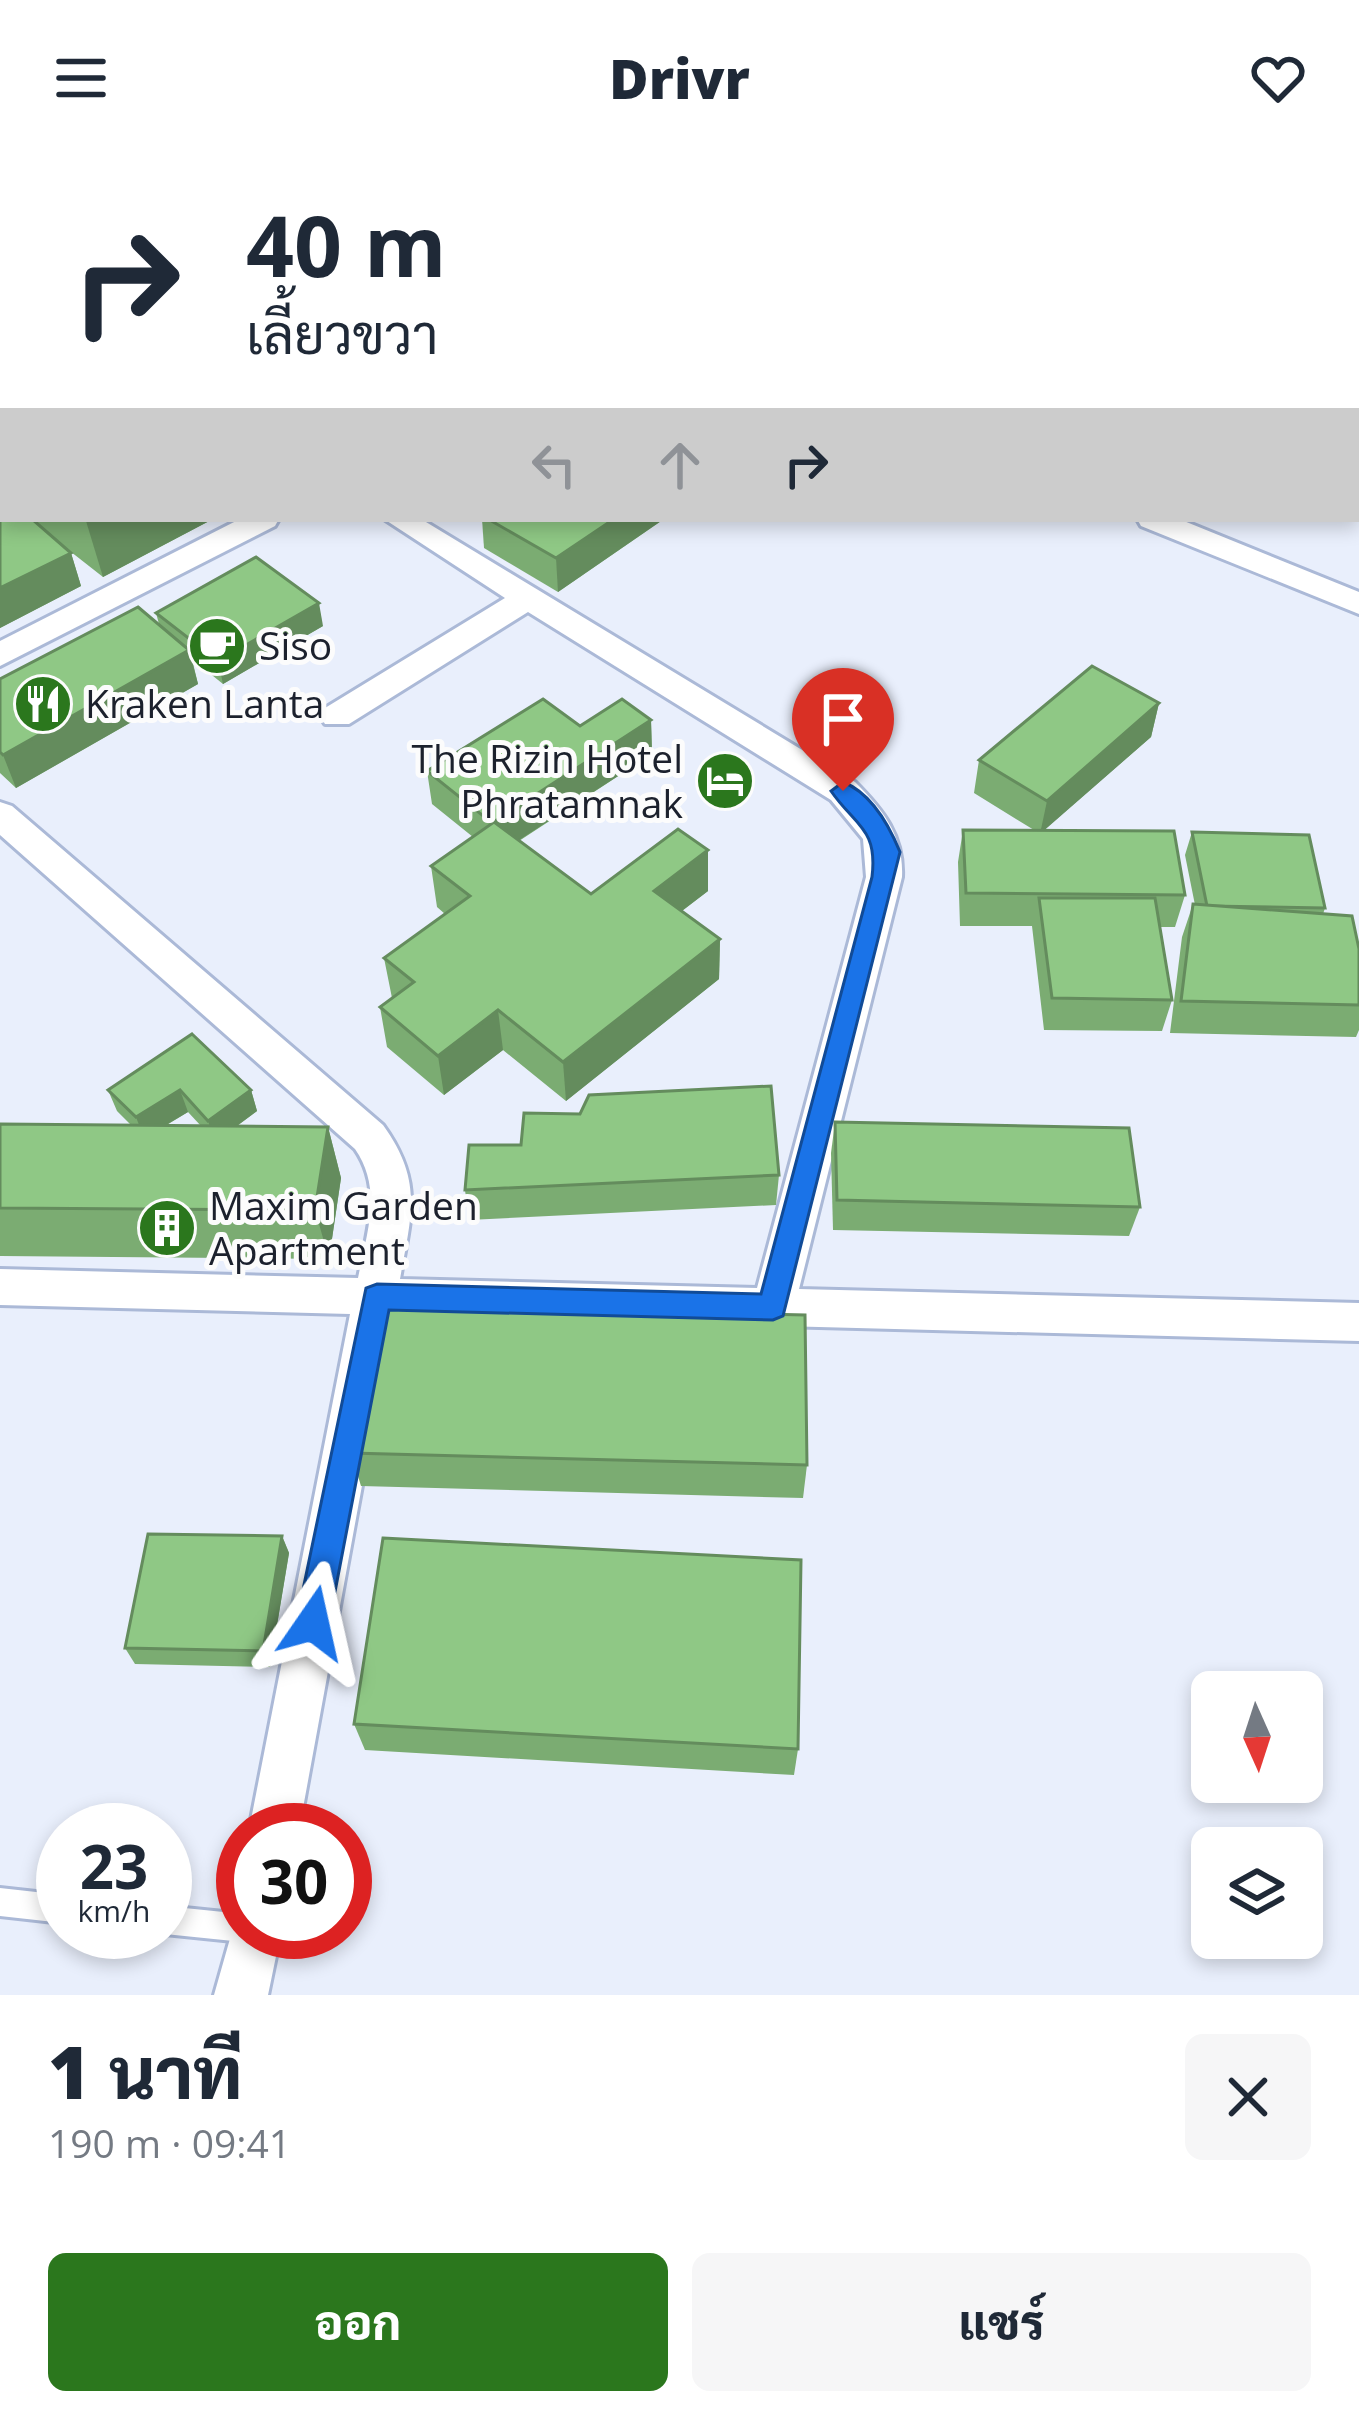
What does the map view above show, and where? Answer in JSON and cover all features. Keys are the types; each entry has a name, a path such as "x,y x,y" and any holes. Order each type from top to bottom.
{"street":[{"path":"0,655 258,522"},
{"path":"404,522 843,791 878,827 887,852 773,1307"},
{"path":"1159,522 1359,604"},
{"path":"337,716 530,597"},
{"path":"0,815 369,1137 386,1161 394,1198 279,1803"},
{"path":"0,1287 1359,1322"},
{"path":"241,1995 249,1959"}],"lane":[{"path":"0,1902 36,1906"}],"building":[{"path":"0,522 35,522 71,553 0,588"},
{"path":"493,522 610,522 556,558"},
{"path":"256,557 319,603 218,661 156,613"},
{"path":"138,607 189,650 3,755 0,679"},
{"path":"1092,666 1159,703 1047,801 979,760"},
{"path":"543,699 580,726 622,699 651,720 492,823 427,771"},
{"path":"494,822 591,894 678,829 708,850 654,891 720,939 563,1062 498,1010 438,1056 380,1007 414,982 384,958 470,896 431,866"},
{"path":"963,830 1174,831 1185,895 966,893"},
{"path":"1192,832 1309,835 1325,908 1207,906"},
{"path":"1039,898 1155,898 1172,1000 1052,998"},
{"path":"1193,904 1352,916 1359,949 1359,1005 1181,1001"},
{"path":"192,1034 251,1090 208,1121 180,1090 136,1117 108,1090"},
{"path":"771,1086 779,1175 465,1190 469,1145 521,1145 524,1113 580,1114 589,1095"},
{"path":"835,1122 1129,1128 1140,1207 837,1200"},
{"path":"0,1124 328,1127 315,1210 0,1208"},
{"path":"373,1304 805,1315 807,1465 351,1453"},
{"path":"148,1534 282,1536 263,1651 125,1648"},
{"path":"383,1538 801,1560 798,1749 354,1724"}],"place":[{"name":"Siso","path":"217,646"},
{"name":"Kraken Lanta","path":"43,704"},
{"name":"The Rizin Hotel Phratamnak","path":"725,781"},
{"name":"Maxim Garden Apartment","path":"167,1228"}],"route":[{"path":"313,1623 377,1297 773,1307 884,877 887,852 878,827 843,791"}]}
